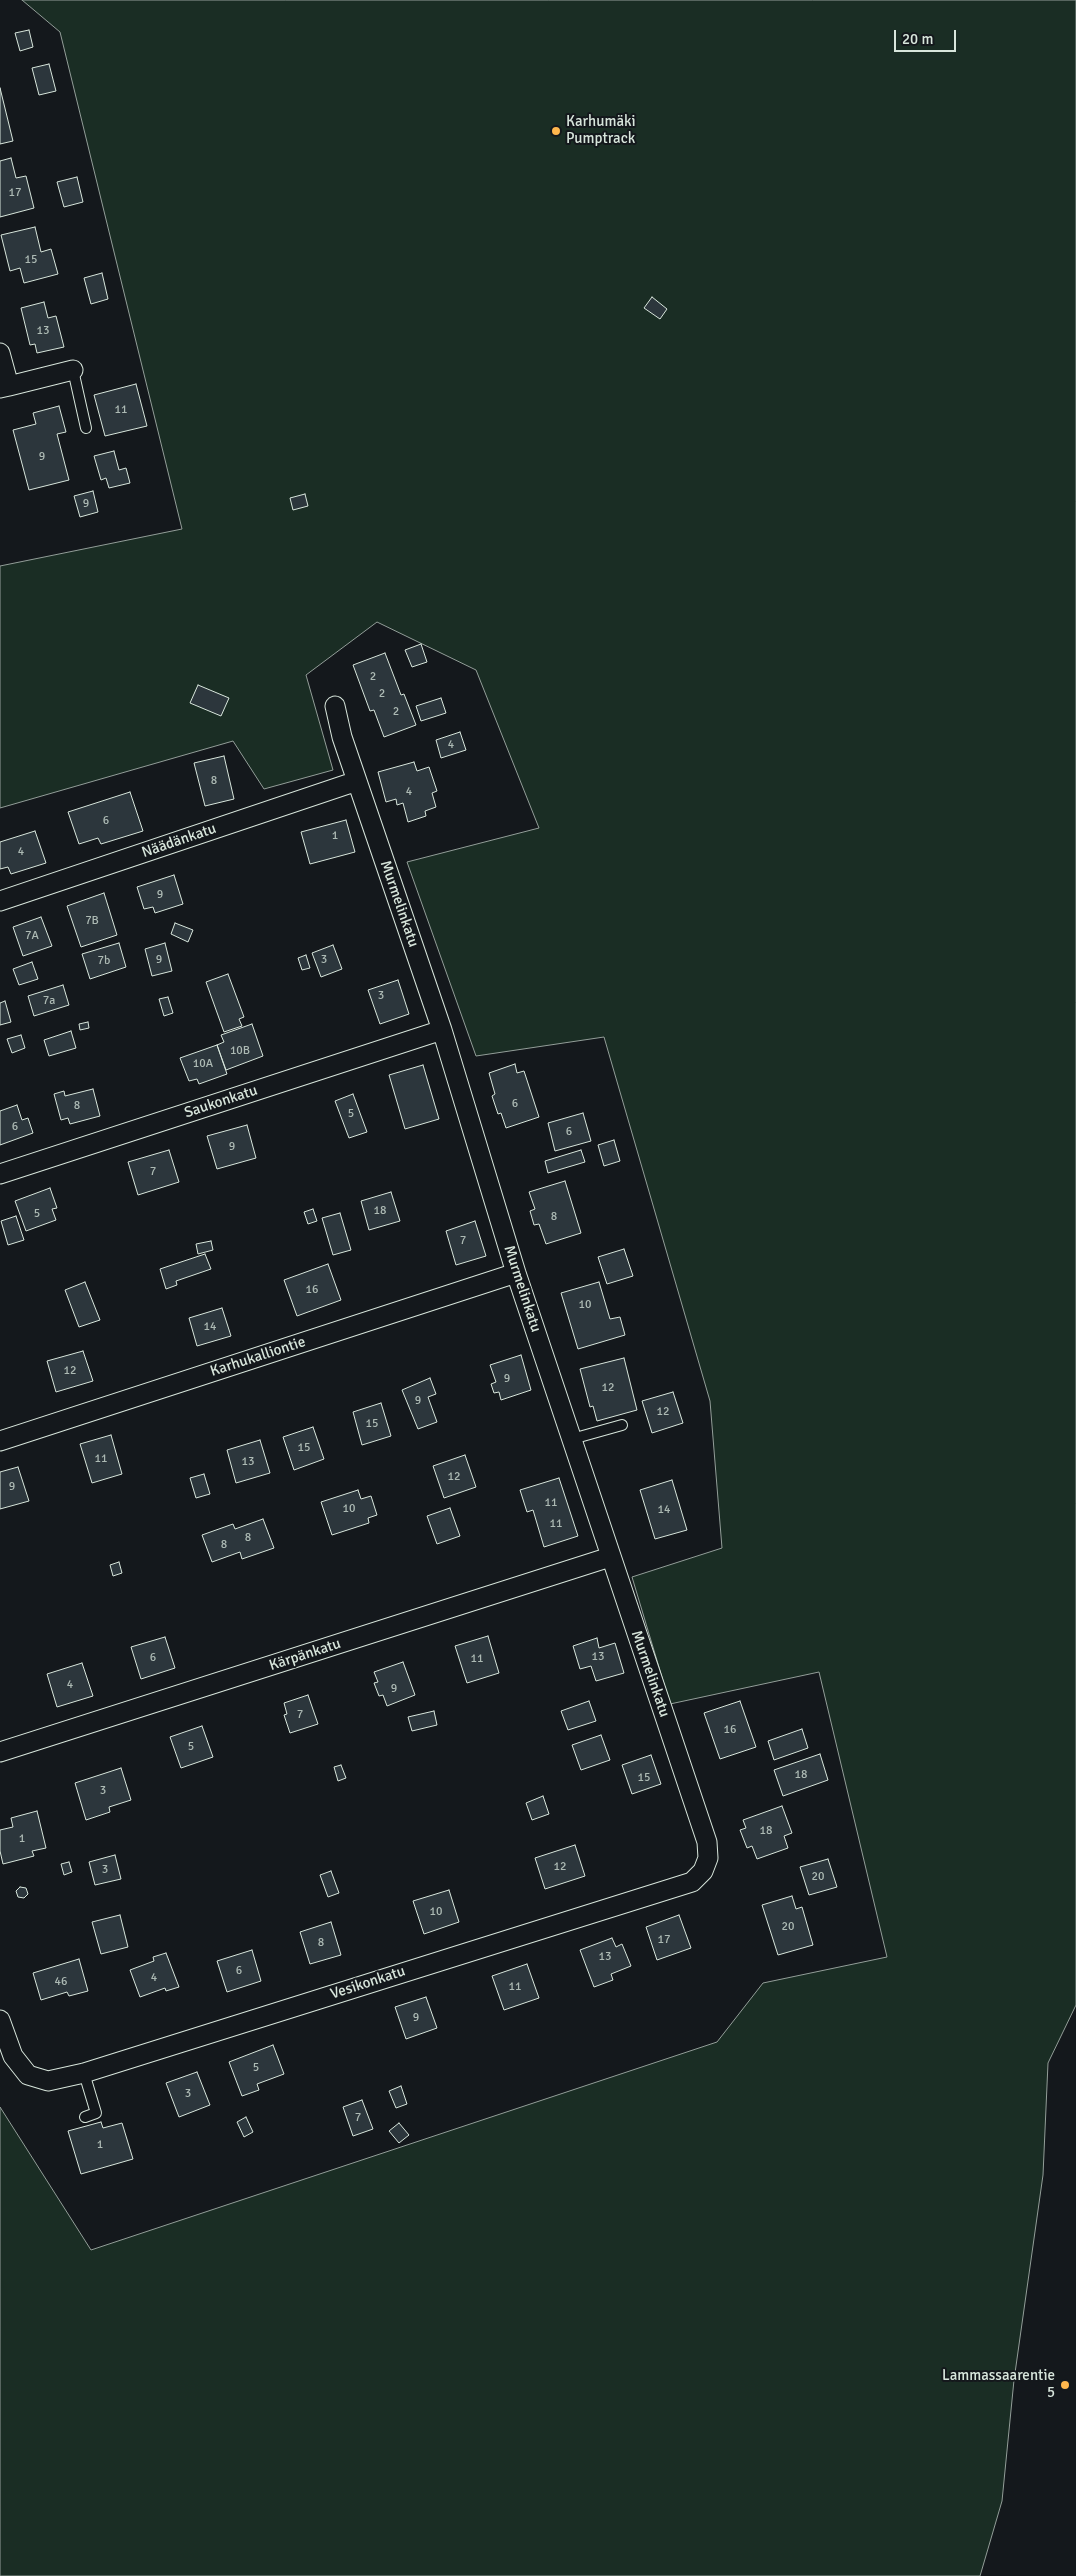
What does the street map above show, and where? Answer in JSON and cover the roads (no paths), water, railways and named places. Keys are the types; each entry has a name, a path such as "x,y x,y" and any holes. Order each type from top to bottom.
{"street":[{"path":"0,353 4,387 73,370"},
{"name":"Murmelinkatu","path":"335,706 342,737 442,1030 516,1273 707,1842 708,1858 703,1871"},
{"name":"Näädänkatu","path":"0,901 357,781"},
{"name":"Saukonkatu","path":"0,1174 442,1030"},
{"name":"Karhukalliontie","path":"0,1441 516,1273"},
{"name":"Kärpänkatu","path":"0,1752 610,1557"},
{"name":"Vesikonkatu","path":"0,2020 13,2056 28,2075 48,2081 84,2074 692,1882 703,1871"}],"lane":[{"path":"73,370 86,428"},
{"path":"572,1439 622,1425"},
{"path":"84,2074 96,2114 85,2117"}],"place":[{"name":"Karhumäki Pumptrack","path":"556,131"},
{"name":"Lammassaarentie 5","path":"1065,2385"}]}
